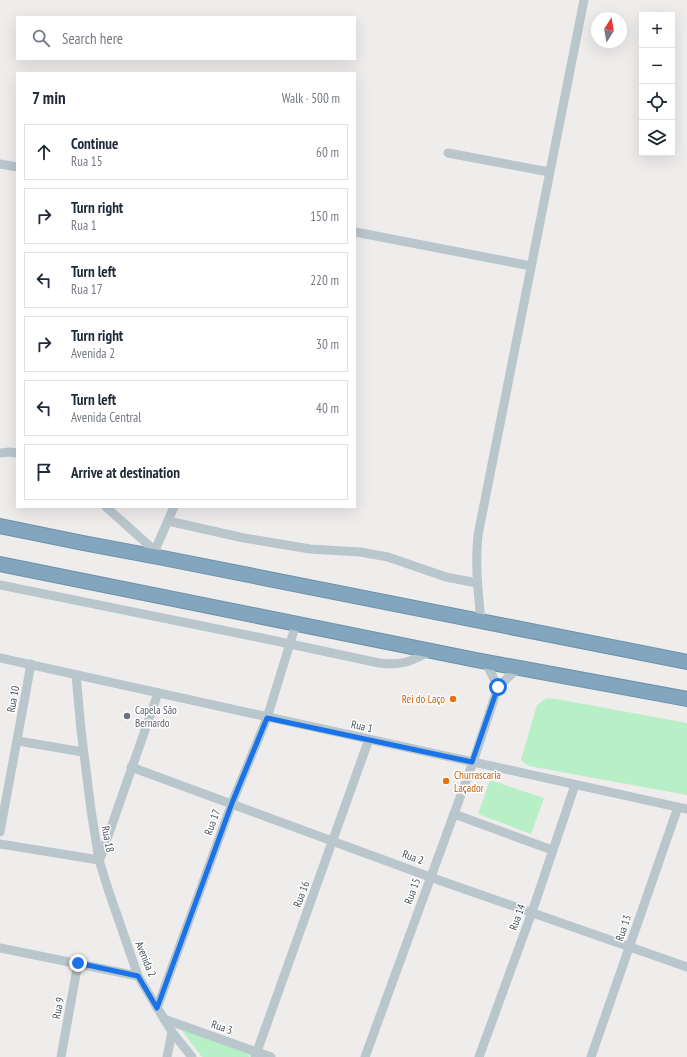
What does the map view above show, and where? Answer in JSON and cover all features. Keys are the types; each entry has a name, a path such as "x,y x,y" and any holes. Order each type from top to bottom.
{"highway":[{"path":"0,526 83,544 159,554 687,662"},
{"path":"0,564 431,651 687,699"},
{"path":"659,657 675,665 687,668"},
{"path":"659,694 667,690 687,692"}],"street":[{"path":"481,621 477,583 476,550 478,535 584,0"},
{"path":"448,153 549,172"},
{"path":"0,164 16,167"},
{"path":"356,232 531,266"},
{"path":"0,453 16,453"},
{"path":"107,508 159,554 168,521 174,508"},
{"path":"168,521 244,538 310,550 360,552 388,557 446,577 477,583"},
{"path":"0,585 390,664 399,664 410,661 431,651"},
{"name":"Rua 17","path":"157,1008 232,803 267,718 296,624"},
{"path":"0,658 32,664"},
{"path":"485,661 498,687 518,668"},
{"name":"Rua 1","path":"32,664 267,718 687,809"},
{"name":"Rua 10","path":"0,832 32,664"},
{"name":"Rua 18","path":"76,675 83,752 99,860"},
{"name":"Rua 15","path":"365,1057 454,814 498,687"},
{"name":"Rua 18","path":"99,860 158,693"},
{"name":"Rua 16","path":"256,1054 369,739"},
{"path":"18,741 83,752"},
{"name":"Rua 2","path":"131,767 430,877 687,967"},
{"name":"Rua 14","path":"479,1057 532,912 575,785"},
{"name":"Rua 13","path":"591,1057 678,807"},
{"path":"454,814 552,850"},
{"path":"0,844 99,860"},
{"name":"Avenida 2","path":"99,860 138,976 172,1032 192,1057"},
{"path":"0,948 138,976"},
{"name":"Rua 9","path":"61,1057 78,963"},
{"name":"Rua 3","path":"164,1019 256,1054 271,1057"},
{"path":"167,1057 172,1032"}],"green space":[{"path":"547,698 687,723 687,795 529,766 521,760 537,705"},
{"path":"490,780 544,798 531,834 478,814"},
{"path":"177,1024 251,1052 249,1057 202,1057"}],"place":[{"name":"Rei do Laço","path":"453,699"},
{"name":"Capela São Bernardo","path":"127,716"},
{"name":"Churrascaria Laçador","path":"446,781"}],"route":[{"path":"78,963 138,976 157,1008 232,803 267,718 472,762 498,687"}]}
